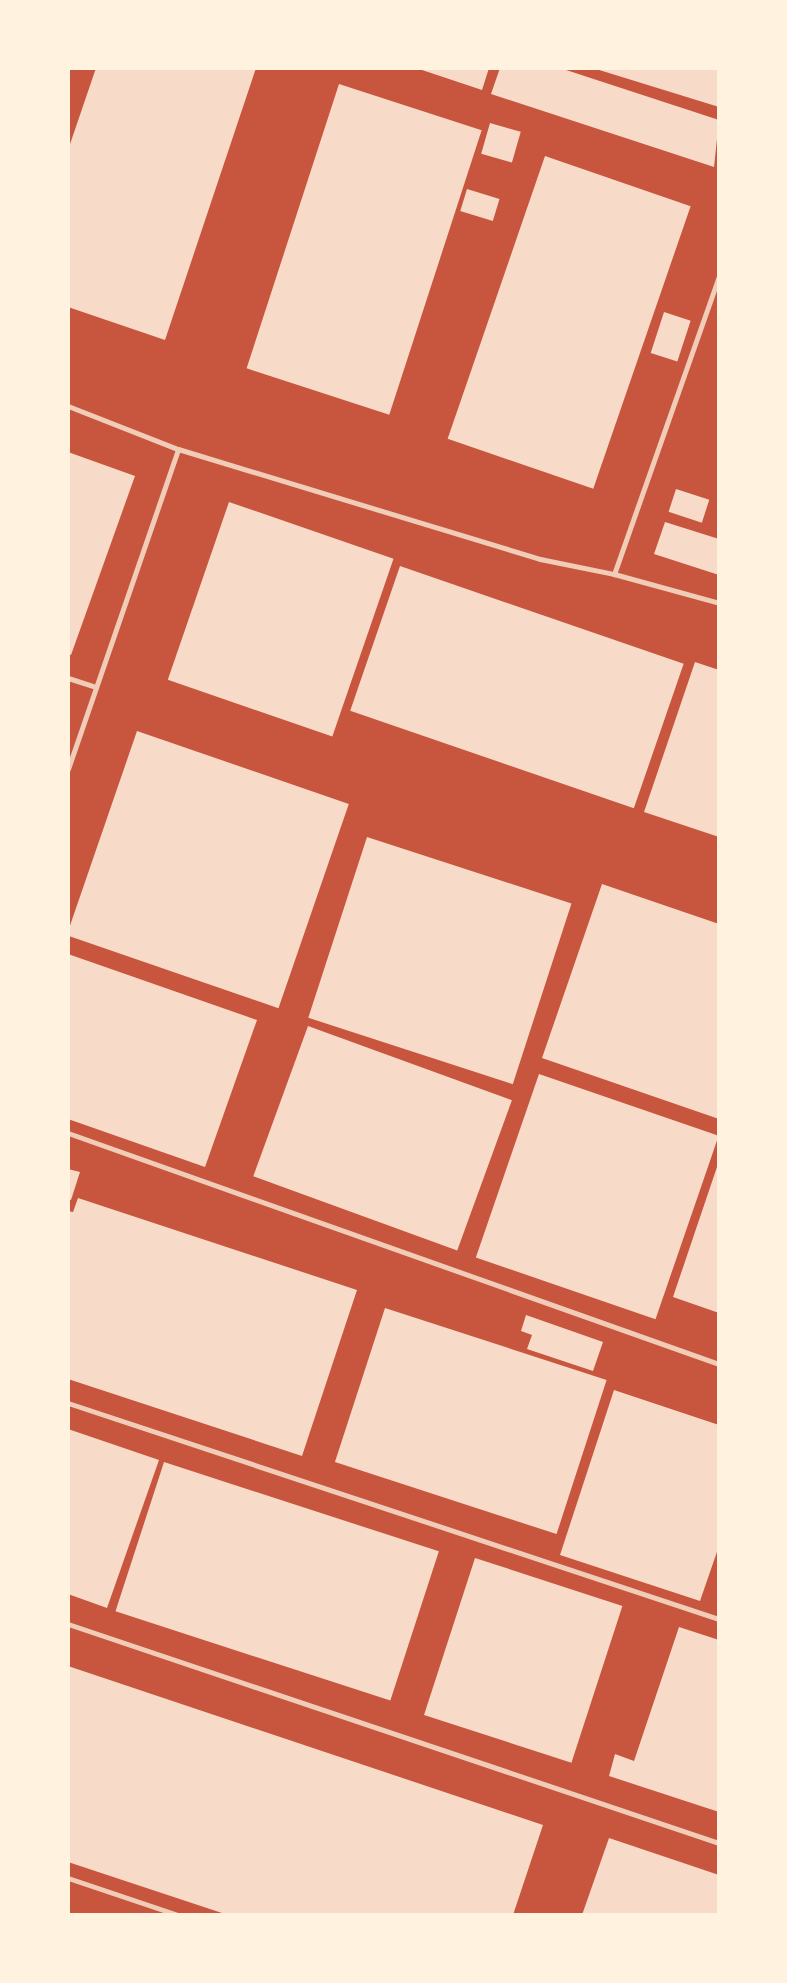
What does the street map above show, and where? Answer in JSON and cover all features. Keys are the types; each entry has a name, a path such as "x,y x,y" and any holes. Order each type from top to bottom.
{"lane":[{"path":"614,574 719,276"},
{"path":"68,406 178,449 540,559 614,574 719,603"},
{"path":"68,769 178,449"},
{"path":"68,678 96,687"},
{"path":"68,1133 719,1364"},
{"path":"68,1403 719,1619"},
{"path":"68,1623 719,1843"},
{"path":"68,1878 178,1915"}],"building":[{"path":"96,68 256,68 165,340 68,307 68,150"},
{"path":"416,68 489,68 482,90"},
{"path":"500,68 560,68 719,120 714,167 491,94"},
{"path":"719,68 719,107 596,69"},
{"path":"339,84 482,130 389,415 247,368"},
{"path":"490,123 521,132 512,163 481,154"},
{"path":"545,156 691,206 593,489 448,439"},
{"path":"467,189 500,199 493,221 460,211"},
{"path":"664,312 691,321 677,362 651,353"},
{"path":"68,452 135,476 71,655 68,654"},
{"path":"676,489 709,500 702,523 669,512"},
{"path":"229,502 394,559 332,736 168,680"},
{"path":"665,522 719,539 719,575 654,554"},
{"path":"400,566 684,664 634,808 350,711"},
{"path":"695,662 719,670 719,837 644,812"},
{"path":"137,731 349,804 278,1008 68,936"},
{"path":"367,837 571,903 513,1084 308,1018"},
{"path":"602,884 719,924 719,1119 542,1058"},
{"path":"68,954 257,1020 205,1167 68,1119"},
{"path":"308,1026 512,1100 457,1251 253,1176"},
{"path":"539,1074 719,1136 655,1319 476,1257"},
{"path":"719,1164 719,1313 673,1297"},
{"path":"68,1169 80,1172 71,1200 68,1199"},
{"path":"78,1198 357,1290 302,1456 68,1379 68,1211 73,1212"},
{"path":"385,1308 607,1380 557,1534 335,1462"},
{"path":"526,1315 603,1342 593,1371 527,1349 532,1335 521,1331"},
{"path":"614,1390 719,1425 719,1546 700,1601 560,1555"},
{"path":"68,1429 159,1460 107,1608 68,1594"},
{"path":"164,1462 439,1551 390,1701 115,1611"},
{"path":"475,1558 622,1606 571,1763 424,1715"},
{"path":"679,1627 719,1640 719,1812 609,1776 615,1754 634,1761"},
{"path":"68,1666 543,1825 513,1915 228,1915 68,1862"},
{"path":"609,1838 719,1875 719,1915 582,1915"}]}
